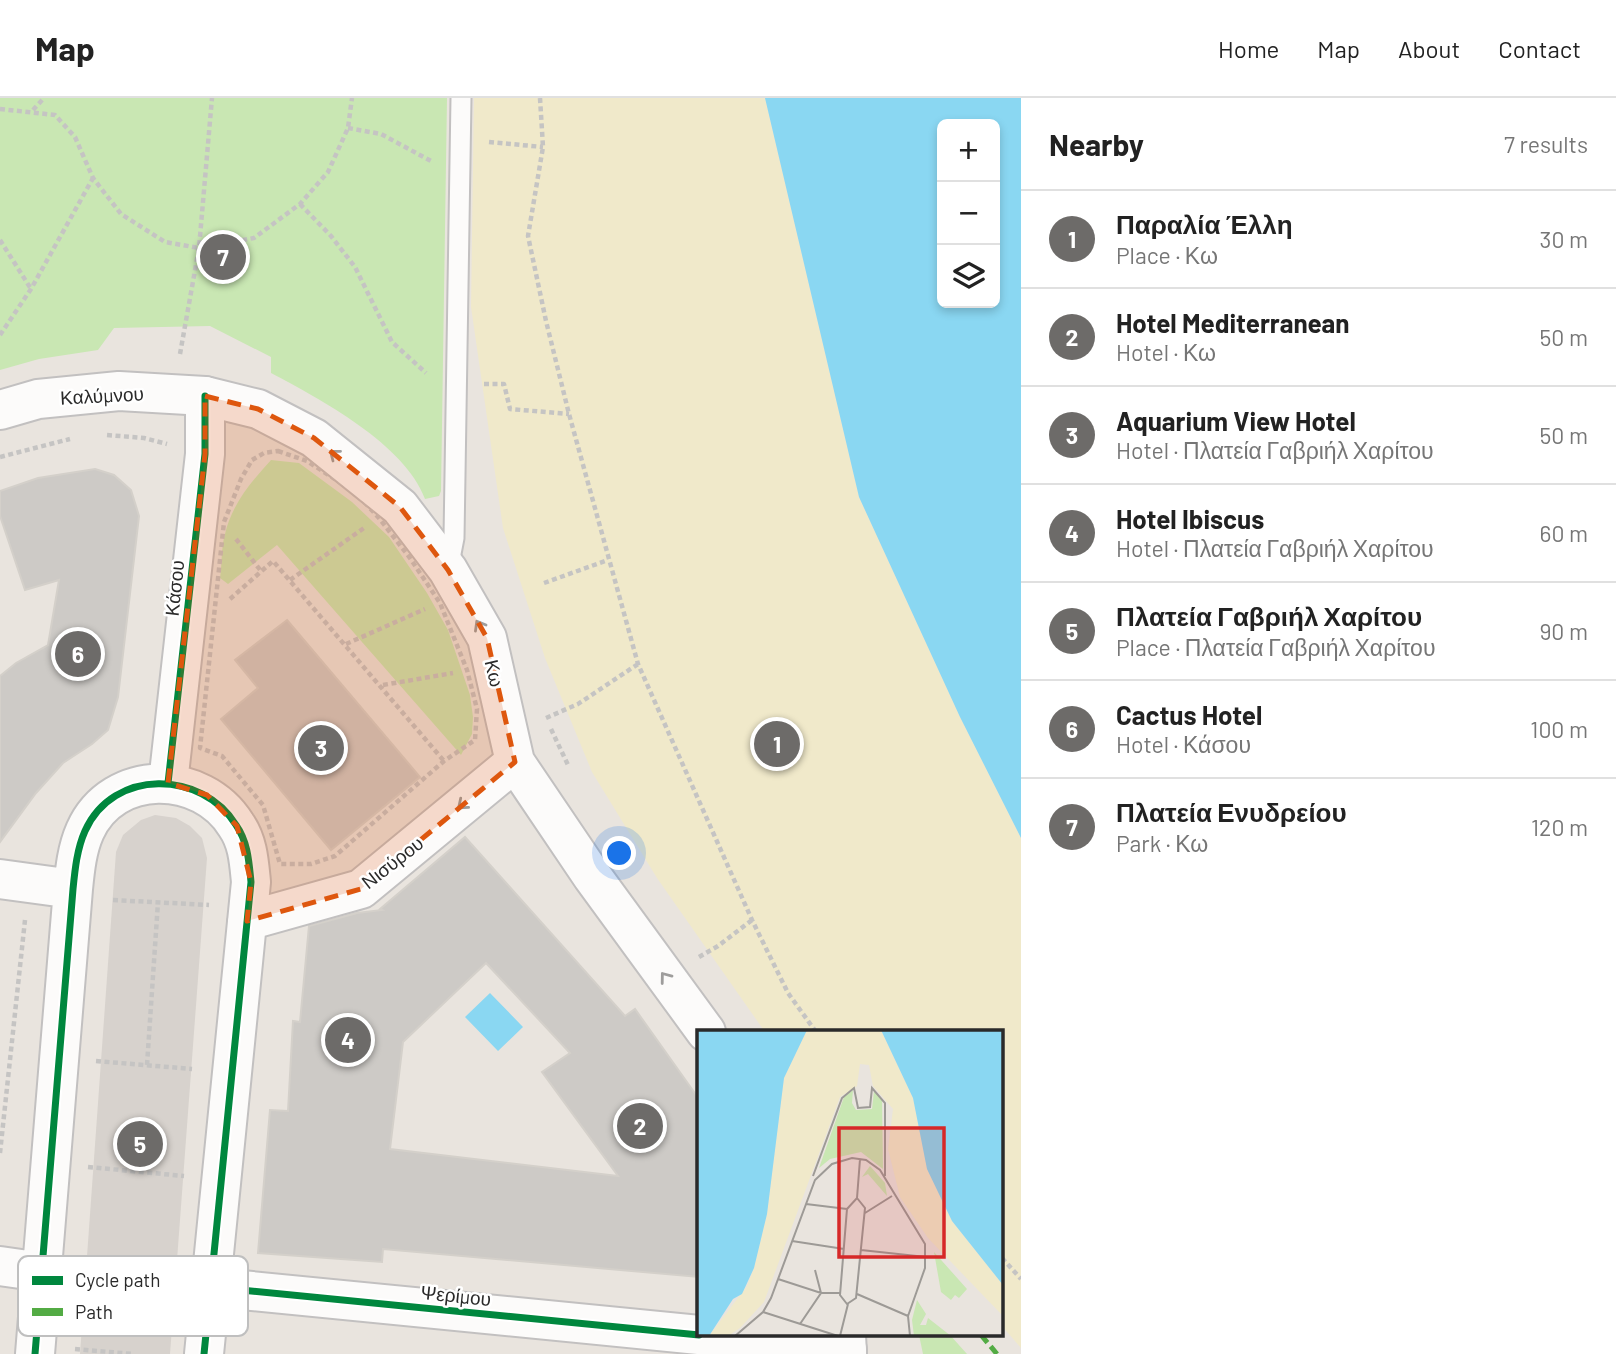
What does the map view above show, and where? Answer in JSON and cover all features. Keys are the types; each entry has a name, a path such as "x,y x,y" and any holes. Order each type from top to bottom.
{"street":[{"name":"Καλύμνου","path":"0,410 38,399 119,391 205,396"},
{"name":"Κω","path":"205,396 258,408 314,438 400,507 444,586 487,638 515,762 592,876 705,1030"},
{"name":"Κάσου","path":"168,783 205,454 205,396"},
{"name":"Νισύρου","path":"228,920 361,889 515,762"},
{"path":"44,1256 89,894 78,851 85,830 110,801 130,789 154,783 168,783 207,795 229,814 248,852 251,881 228,920 212,1256"},
{"path":"0,879 89,894"},
{"path":"0,1266 18,1269"},
{"name":"Ψερίμου","path":"248,1291 697,1335"},
{"path":"204,1354 206,1336"},
{"name":"Ψερίμου","path":"713,1336 847,1346"}],"lane":[{"path":"444,586 454,538 461,98"}],"path":[{"path":"32,111 44,98"},
{"path":"180,354 199,248 212,98"},
{"path":"0,109 55,115 75,137 93,178 121,214 165,242 199,248 254,238 300,204 328,172 348,128 352,98"},
{"path":"540,98 543,147 528,236 569,414 638,664 752,920 788,993 815,1030"},
{"path":"348,128 381,134 436,165 459,172"},
{"path":"489,142 543,147"},
{"path":"0,335 31,289 93,178"},
{"path":"300,204 331,236 355,267 392,342 430,377 457,385"},
{"path":"0,240 31,289"},
{"path":"504,384 510,408 569,414"},
{"path":"99,436 144,438 205,454 252,460"},
{"path":"0,457 74,438"},
{"path":"278,451 307,461 355,492 379,518 410,558 444,586 477,709 475,740 444,761 335,856 311,864 280,864 262,805 222,756 200,748 224,523 241,479 252,460 264,453 278,451"},
{"path":"290,580 379,518"},
{"path":"224,523 261,572"},
{"path":"544,583 608,560"},
{"path":"213,614 273,561 382,685 444,761"},
{"path":"346,644 444,586"},
{"path":"546,719 578,704 638,664"},
{"path":"382,685 467,670"},
{"path":"89,894 211,905 228,920"},
{"path":"211,905 212,895"},
{"path":"148,1065 158,902"},
{"path":"0,1153 26,914"},
{"path":"695,959 718,946 752,920"},
{"path":"92,1061 198,1069"},
{"path":"84,1167 190,1176"},
{"path":"1004,1260 1021,1279"},
{"path":"53,1351 132,1354"}],"highlighted area":[{"path":"205,396 258,409 314,438 400,507 448,570 487,638 515,762 361,889 247,921 251,882 237,826 207,795 168,783 205,454"}],"green space":[{"path":"0,98 447,98 439,496 425,499 415,479 380,442 336,410 271,373 271,357 210,326 114,328 98,350 39,359 0,370"},
{"path":"271,460 299,463 352,502 389,537 427,593 448,630 470,695 472,734 461,755 277,545 228,584 220,578 224,539 232,513"},
{"path":"919,1336 951,1336 967,1354 923,1354"}],"sand":[{"path":"474,98 765,98 859,497 960,717 1021,838 1021,1348 1004,1328 1004,1030 764,1030 657,878 592,772 545,658 503,528 471,307"}],"shaded area":[{"path":"155,815 176,818 190,826 202,838 207,858 177,1256 87,1256 116,852 123,835 141,820"},
{"path":"81,1336 171,1336 170,1354 80,1354"}],"water":[{"path":"765,98 1021,98 1021,838 960,717 859,497"},
{"path":"490,993 523,1027 498,1051 465,1017"}],"building":[{"path":"95,469 114,475 131,490 139,516 118,697 108,730 63,763 36,793 0,842 0,676 16,663 48,645 59,580 25,590 0,516 0,491 38,478"},
{"path":"287,620 420,777 331,850 221,719 258,688 235,660"},
{"path":"465,837 625,1016 635,1009 697,1096 697,1277 383,1249 382,1262 258,1253 270,1110 288,1111 293,1021 300,1022 309,926 357,913 382,910 380,909","holes":["486,963 570,1053 542,1072 618,1176 390,1149 403,1042"]}],"marked path":[{"path":"982,1336 997,1354"}],"cycle path":[{"path":"168,783 205,454 205,396"},
{"path":"43,1256 78,852 85,831 98,810 116,796 136,787 158,784 181,786 202,794 221,807 243,838 251,882 214,1256"},
{"path":"248,1291 697,1335"},
{"path":"35,1354 36,1336"},
{"path":"204,1354 206,1336"}],"place":[{"name":"Πλατεία Ενυδρείου","path":"223,257"},
{"name":"Cactus Hotel","path":"78,654"},
{"name":"Παραλία Έλλη","path":"777,744"},
{"name":"Aquarium View Hotel","path":"321,748"},
{"name":"Hotel Ibiscus","path":"348,1040"},
{"name":"Hotel Mediterranean","path":"640,1126"},
{"name":"Πλατεία Γαβριήλ Χαρίτου","path":"140,1144"}]}
